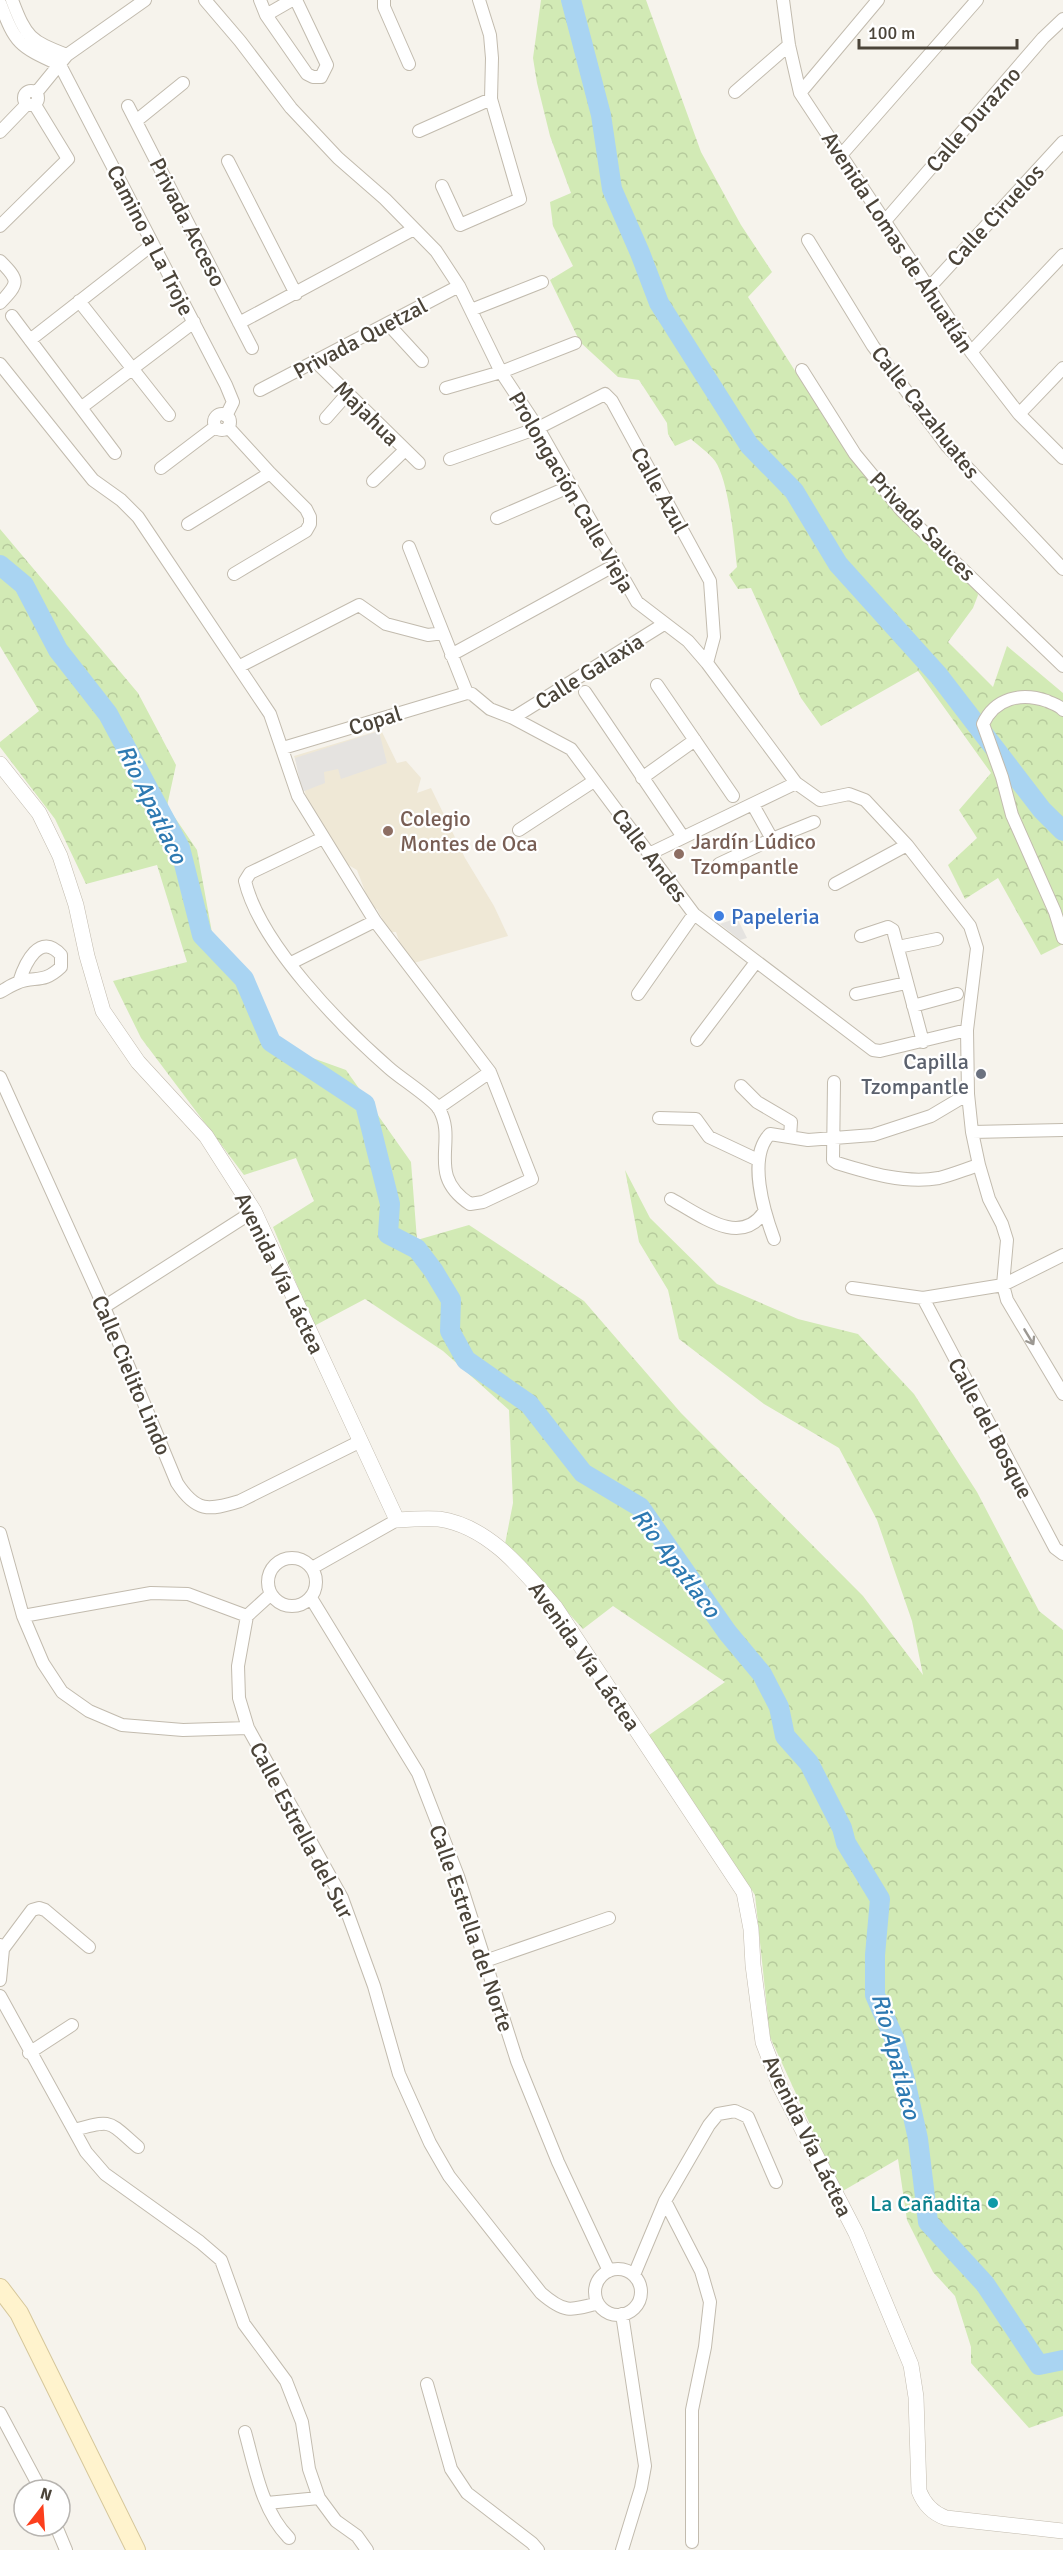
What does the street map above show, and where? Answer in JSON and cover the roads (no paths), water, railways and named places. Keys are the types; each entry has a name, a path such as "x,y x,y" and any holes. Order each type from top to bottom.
{"main road":[{"path":"0,2288 19,2313 136,2550"}],"street":[{"path":"12,0 27,42"},
{"path":"0,132 32,101 64,60 145,0"},
{"name":"Prolongación Calle Vieja","path":"205,0 240,41 291,108 338,159 385,199 436,251 459,285 501,372 538,428 637,602 688,641 707,663 796,783 820,800 849,794 860,796 908,845 967,919 977,948 967,1030 968,1094 972,1132 988,1199 1004,1229 1007,1240 1003,1285"},
{"path":"260,0 266,15 308,74 321,77 327,65 294,0 266,15"},
{"path":"384,0 384,7 409,64"},
{"path":"442,186 460,225 520,199 491,99 490,34 479,0"},
{"name":"Avenida Lomas de Ahuatlán","path":"783,0 789,45 800,93 971,352 1019,414 1063,458"},
{"path":"785,14 795,0"},
{"path":"800,93 878,0"},
{"path":"842,154 977,0"},
{"path":"0,3 12,35 64,60"},
{"name":"Calle Durazno","path":"885,220 1043,38 1063,19"},
{"path":"735,92 789,45"},
{"name":"Camino a La Troje","path":"64,60 233,402 227,421"},
{"path":"136,121 183,83"},
{"path":"419,130 491,99"},
{"path":"0,226 68,159 32,101"},
{"name":"Privada Acceso","path":"128,106 252,348"},
{"name":"Calle Ciruelos","path":"928,289 1063,142"},
{"path":"228,161 296,294"},
{"path":"239,323 414,229"},
{"name":"Calle Cazahuates","path":"808,240 873,345 947,446 1063,569"},
{"path":"30,340 153,243"},
{"path":"971,352 1063,255"},
{"path":"0,261 14,275 16,282 14,288 0,303"},
{"path":"471,310 542,282"},
{"name":"Privada Quetzal","path":"260,390 459,285"},
{"path":"79,301 169,415"},
{"path":"12,316 115,453"},
{"path":"82,408 194,322"},
{"path":"388,324 422,361"},
{"path":"446,388 501,372 575,343"},
{"name":"Majahua","path":"316,362 418,463"},
{"path":"0,363 93,480 121,500 138,517 240,666 270,714 298,796 323,838 375,921 490,1072 532,1179 483,1202 470,1204 458,1196 445,1172 444,1126 438,1108 358,1041 323,1005 272,936 248,894 245,881 250,873 323,838"},
{"path":"1019,414 1063,368"},
{"name":"Privada Sauces","path":"802,370 855,454 902,511 1063,666"},
{"path":"326,418 348,393"},
{"name":"Calle Azul","path":"538,428 598,395 605,394 612,401 710,581 714,637 707,663"},
{"path":"161,468 215,427 225,430 227,421"},
{"path":"227,421 270,473 306,509 310,524 306,531 234,574"},
{"path":"450,459 538,428"},
{"path":"373,481 405,450"},
{"path":"188,524 270,473"},
{"path":"498,518 571,486"},
{"path":"409,547 467,693"},
{"path":"451,655 615,565"},
{"path":"240,666 359,605 386,624 428,635 443,633"},
{"name":"Calle Galaxia","path":"513,718 664,624"},
{"path":"657,684 733,796"},
{"path":"585,692 683,837"},
{"name":"Calle Andes","path":"467,693 490,709 567,745 575,752 594,781 694,914 873,1050 879,1051 923,1042 967,1030"},
{"name":"Copal","path":"283,748 467,693"},
{"path":"1063,710 1060,706 1042,700 1020,696 1003,701 987,715 985,730 1018,832 1055,912 1063,938"},
{"path":"642,778 695,740"},
{"name":"Avenida Vía Láctea","path":"0,764 39,813 60,856 76,905 87,956 103,1011 138,1062 206,1136 254,1211 397,1520 441,1520 463,1526 494,1543 524,1570 555,1606 744,1892 751,1929 763,2042 780,2086 856,2233 911,2365 916,2397 919,2491 922,2499 934,2512 946,2518 1063,2531"},
{"path":"519,830 594,781"},
{"path":"649,854 796,783"},
{"path":"753,805 772,839"},
{"path":"718,864 814,822"},
{"path":"835,884 908,845"},
{"path":"638,994 694,914"},
{"path":"291,963 375,921"},
{"path":"861,936 891,928 923,1042"},
{"path":"898,947 937,939"},
{"path":"697,1040 756,962"},
{"path":"0,992 19,982"},
{"path":"856,994 906,983"},
{"path":"913,1006 957,994"},
{"path":"438,1108 490,1072"},
{"name":"Calle Cielito Lindo","path":"0,1077 104,1307 177,1483 188,1500 201,1505 219,1507 240,1501 361,1441"},
{"path":"834,1082 835,1162 875,1175 920,1180 941,1177 979,1165"},
{"path":"741,1086 757,1102 791,1122 790,1137"},
{"path":"774,1239 764,1212 758,1160 765,1139 770,1134 808,1140 873,1135 932,1116 968,1094"},
{"path":"659,1118 696,1119 709,1137 758,1160"},
{"path":"972,1132 1063,1130"},
{"path":"671,1199 725,1228 744,1229 759,1221 764,1212"},
{"path":"104,1307 254,1211"},
{"path":"852,1288 923,1298 1003,1285 1063,1256"},
{"path":"1003,1285 1009,1305 1063,1394"},
{"name":"Calle del Bosque","path":"923,1298 1055,1548 1063,1554"},
{"path":"312,1568 397,1520"},
{"name":"Calle Estrella del Sur","path":"0,1533 23,1616 43,1663 62,1692 89,1711 122,1725 183,1730 248,1728 342,1898 374,1986 399,2074 430,2143 449,2176 541,2293 555,2306 571,2311 598,2303"},
{"path":"291,1558 306,1562 312,1568 316,1583 311,1598 305,1603 290,1606 276,1600 271,1594 268,1578 276,1564 291,1558"},
{"path":"23,1616 151,1593 188,1594 247,1616"},
{"path":"248,1728 239,1698 238,1666 247,1616 271,1594"},
{"name":"Calle Estrella del Norte","path":"311,1598 418,1773 458,1876 521,2072 558,2162 609,2271"},
{"path":"0,1980 2,1947 32,1910 39,1908 45,1910 89,1947"},
{"path":"485,1961 609,1918"},
{"path":"0,1996 29,2053 86,2152 105,2174 200,2242 221,2260 244,2324 286,2381 302,2422 309,2469 319,2498 336,2521 357,2536 367,2550"},
{"path":"29,2053 72,2025"},
{"path":"634,2275 664,2201 709,2125 718,2114 735,2111 748,2117 776,2182"},
{"path":"74,2130 103,2122 113,2125 138,2146"},
{"path":"664,2201 701,2271 710,2302 705,2347 692,2410 692,2542"},
{"path":"622,2269 634,2275 640,2288 639,2302 628,2312 622,2314 608,2312 598,2303 595,2296 598,2281 609,2271 622,2269"},
{"path":"622,2314 645,2466 641,2488 622,2550"},
{"path":"427,2384 451,2469 466,2493 538,2550"},
{"path":"0,2413 35,2478"},
{"path":"245,2432 267,2503 277,2526 289,2538"},
{"path":"267,2503 319,2498"}],"waterway":[{"path":"571,0 601,115 612,189 659,303 749,445 794,491 838,564 939,676 1042,810 1063,831"},
{"name":"Rio Apatlaco","path":"0,565 24,585 58,650 108,714 180,848 202,935 244,979 271,1042 365,1104 390,1204 388,1234 417,1249 433,1270 451,1300 450,1331 466,1360 529,1404 583,1473 640,1507 727,1632 762,1674 779,1707 785,1736 809,1763 842,1828 846,1843 880,1899 875,1955 875,1995 894,2038 905,2080 918,2139 928,2222 985,2284 1039,2365 1063,2360"}],"place":[{"name":"Colegio Montes de Oca","path":"388,831"},
{"name":"Jardín Lúdico Tzompantle","path":"679,854"},
{"name":"Papeleria","path":"719,916"},
{"name":"Capilla Tzompantle","path":"981,1074"},
{"name":"La Cañadita","path":"993,2203"}]}
